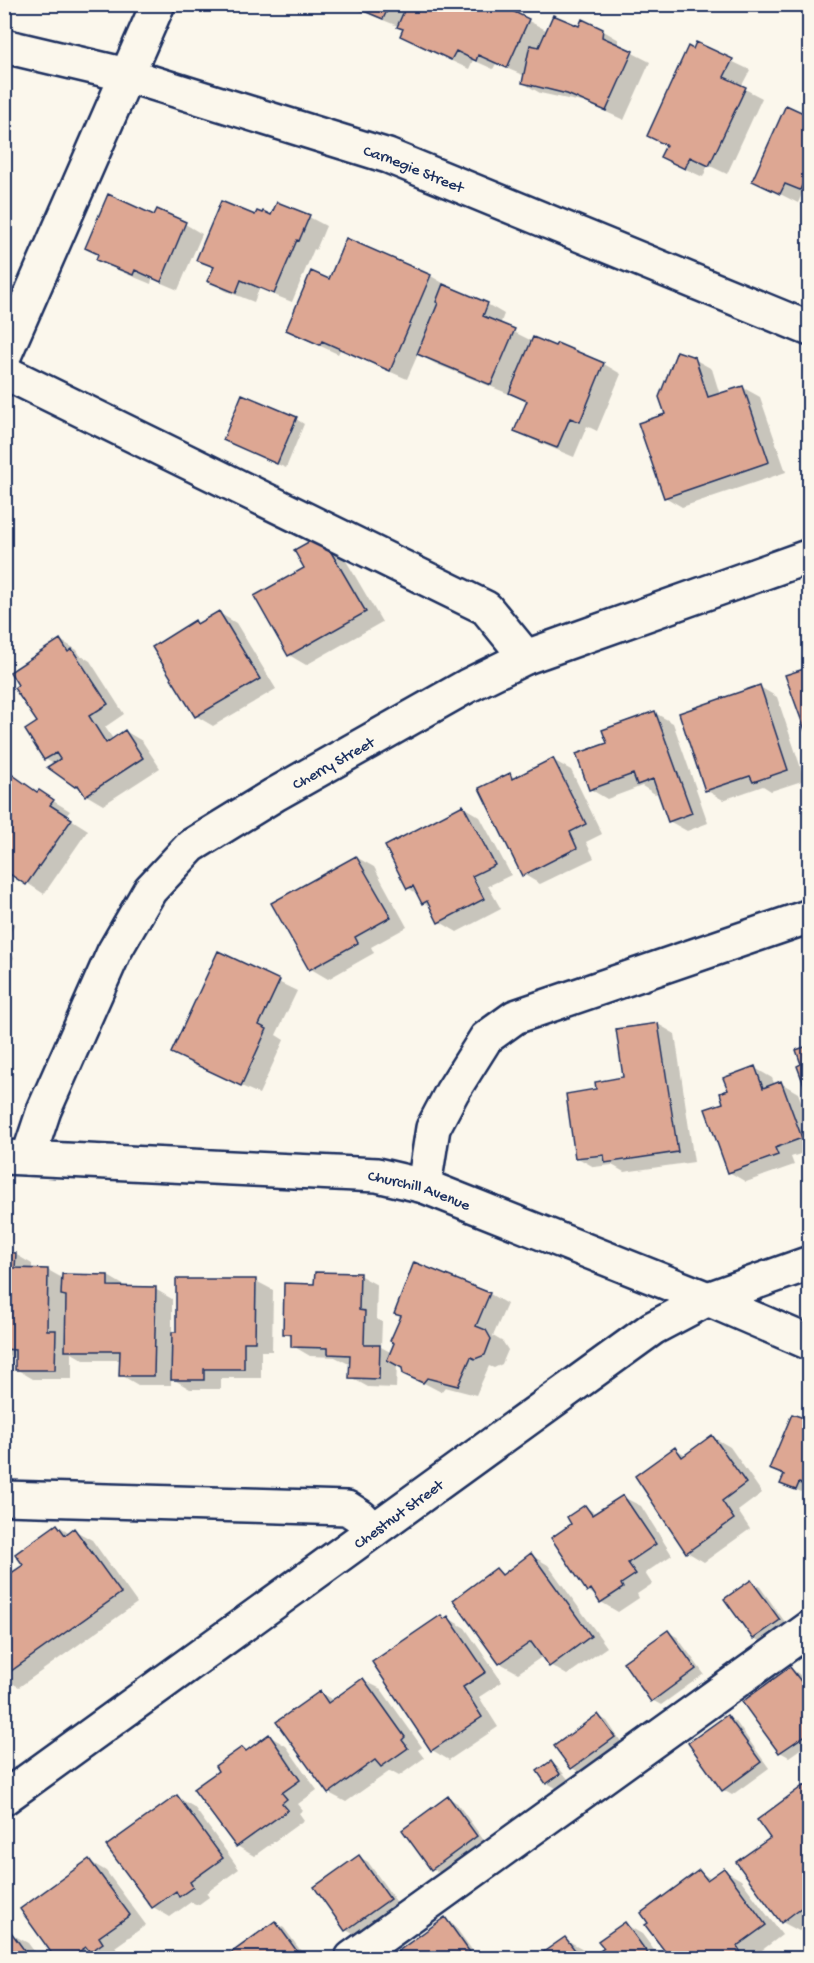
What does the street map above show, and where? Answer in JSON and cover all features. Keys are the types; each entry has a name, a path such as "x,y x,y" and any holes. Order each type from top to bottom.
{"street":[{"path":"4,356 158,4"},
{"name":"Carnegie Street","path":"4,46 127,75 388,156 810,328"},
{"path":"4,372 486,608 526,657"},
{"name":"Cherry Street","path":"16,1158 44,1110 114,952 150,890 191,846 284,789 467,686 526,657 810,556"},
{"path":"424,1186 434,1128 452,1092 486,1038 515,1017 810,916"},
{"name":"Churchill Avenue","path":"16,1158 377,1175 424,1186 708,1299 810,1343"},
{"name":"Chestnut Street","path":"4,1798 653,1328 708,1299 810,1263"},
{"path":"4,1498 347,1508 361,1516 375,1530"},
{"path":"352,1959 810,1628"}],"building":[{"path":"353,4 390,4 383,19 352,6"},
{"path":"407,4 502,4 529,19 507,68 478,55 476,61 456,51 451,60 400,36 403,29 397,27"},
{"path":"553,15 579,26 582,19 603,29 602,37 633,51 606,111 567,94 522,83 530,45 539,47"},
{"path":"696,42 733,59 724,77 746,87 709,166 690,157 685,169 660,157 666,145 647,136 688,46 693,49"},
{"path":"786,105 810,116 810,184 804,181 800,190 785,184 780,194 752,181"},
{"path":"108,194 154,215 157,209 186,222 161,282 135,270 133,275 96,260 98,254 85,248"},
{"path":"221,201 255,215 257,211 262,213 263,211 271,215 277,202 310,215 274,294 241,280 236,293 207,281 214,267 196,260"},
{"path":"346,238 431,275 390,371 322,341 320,345 286,330 311,271 329,279"},
{"path":"443,284 488,303 483,316 515,329 491,385 417,354 438,303 436,302"},
{"path":"533,337 555,346 557,343 604,363 580,422 570,418 557,448 514,431 527,401 509,393"},
{"path":"677,351 695,357 708,397 743,386 769,462 664,498 638,423 665,414 659,397"},
{"path":"242,394 297,417 277,464 223,440"},
{"path":"321,535 366,612 288,656 254,596 304,568 294,550"},
{"path":"219,611 260,679 195,717 152,647 195,620 197,624"},
{"path":"60,639 68,652 72,649 108,704 89,716 106,743 125,730 143,758 85,796 78,785 75,787 47,767 60,759 56,753 44,760 25,730 37,722 14,688 18,685 10,672"},
{"path":"810,667 810,744 785,675"},
{"path":"760,685 788,770 753,782 750,776 705,791 679,713"},
{"path":"655,711 692,813 668,822 653,779 637,785 633,774 589,790 576,754 607,743 602,730"},
{"path":"553,758 586,824 570,832 577,848 522,876 479,788 510,773 512,779"},
{"path":"10,773 37,792 39,790 54,800 50,805 72,819 26,885 4,870 4,779"},
{"path":"463,805 495,865 472,876 484,899 438,923 427,901 422,904 413,886 407,889 385,846"},
{"path":"356,856 391,917 355,937 358,943 309,970 271,903"},
{"path":"218,951 280,980 259,1025 267,1029 241,1086 171,1053"},
{"path":"658,1023 678,1152 605,1163 604,1155 575,1158 566,1094 596,1089 595,1082 623,1077 616,1029"},
{"path":"810,1045 810,1101 797,1066 801,1064 796,1050"},
{"path":"755,1066 763,1088 781,1081 802,1138 775,1148 778,1155 728,1173 705,1109 723,1103 720,1093 728,1090 723,1078"},
{"path":"4,1252 16,1253 15,1268 48,1269 47,1330 56,1330 55,1370 15,1370 15,1350 4,1349"},
{"path":"414,1262 490,1293 476,1326 486,1330 491,1339 485,1355 475,1359 471,1357 458,1386 427,1378 423,1383 403,1374 402,1368 387,1360 394,1343 390,1341 401,1316 394,1314"},
{"path":"315,1272 360,1273 359,1310 365,1311 364,1345 380,1345 379,1379 349,1378 350,1355 328,1354 328,1348 291,1347 291,1334 283,1334 284,1283 314,1284"},
{"path":"62,1274 108,1275 108,1286 156,1287 154,1376 119,1376 120,1351 65,1351 66,1296 61,1295"},
{"path":"176,1279 256,1279 255,1342 244,1342 244,1369 204,1369 204,1380 171,1380 172,1332 176,1332"},
{"path":"792,1414 810,1420 810,1487 799,1483 796,1490 780,1484 784,1475 769,1469"},
{"path":"712,1435 746,1483 722,1501 734,1519 686,1553 635,1476 675,1447 682,1457"},
{"path":"623,1495 656,1544 628,1563 636,1574 621,1584 623,1588 600,1603 591,1589 587,1592 551,1538 571,1524 567,1517 585,1505 592,1515"},
{"path":"57,1524 65,1535 74,1528 121,1593 4,1676 4,1578 23,1565 15,1554"},
{"path":"531,1553 591,1636 549,1667 531,1642 499,1664 453,1600 496,1568 502,1575"},
{"path":"751,1580 780,1620 753,1639 724,1599"},
{"path":"441,1615 444,1619 448,1616 486,1672 463,1687 482,1717 431,1751 372,1662"},
{"path":"668,1630 696,1669 651,1702 623,1662"},
{"path":"790,1667 810,1693 810,1732 779,1753 742,1702"},
{"path":"363,1678 405,1737 402,1740 408,1748 381,1767 375,1760 328,1794 276,1722 320,1691 328,1703"},
{"path":"598,1714 615,1737 571,1769 554,1746"},
{"path":"727,1715 761,1762 722,1791 688,1743"},
{"path":"269,1734 300,1780 282,1793 287,1799 282,1803 288,1810 236,1847 193,1789 218,1771 215,1766 242,1747 246,1751"},
{"path":"551,1761 560,1774 546,1784 537,1771"},
{"path":"804,1785 810,1793 810,1901 781,1923 736,1862 770,1838 757,1820"},
{"path":"177,1795 223,1858 190,1882 193,1887 179,1897 176,1891 152,1908 106,1846"},
{"path":"448,1796 477,1836 431,1870 402,1830"},
{"path":"359,1855 390,1899 345,1931 314,1887"},
{"path":"89,1859 130,1915 99,1937 103,1943 90,1952 86,1947 70,1958 55,1958 20,1909"},
{"path":"724,1868 766,1925 737,1946 742,1954 736,1958 670,1958 645,1925 648,1923 641,1913 699,1870 707,1880"},
{"path":"445,1917 474,1958 402,1958 397,1952"},
{"path":"275,1921 302,1958 235,1958 231,1953"},
{"path":"625,1922 651,1958 590,1958 604,1948 598,1941"},
{"path":"11,1932 30,1958 4,1958 4,1936"},
{"path":"565,1937 581,1958 542,1958 539,1955"}]}
